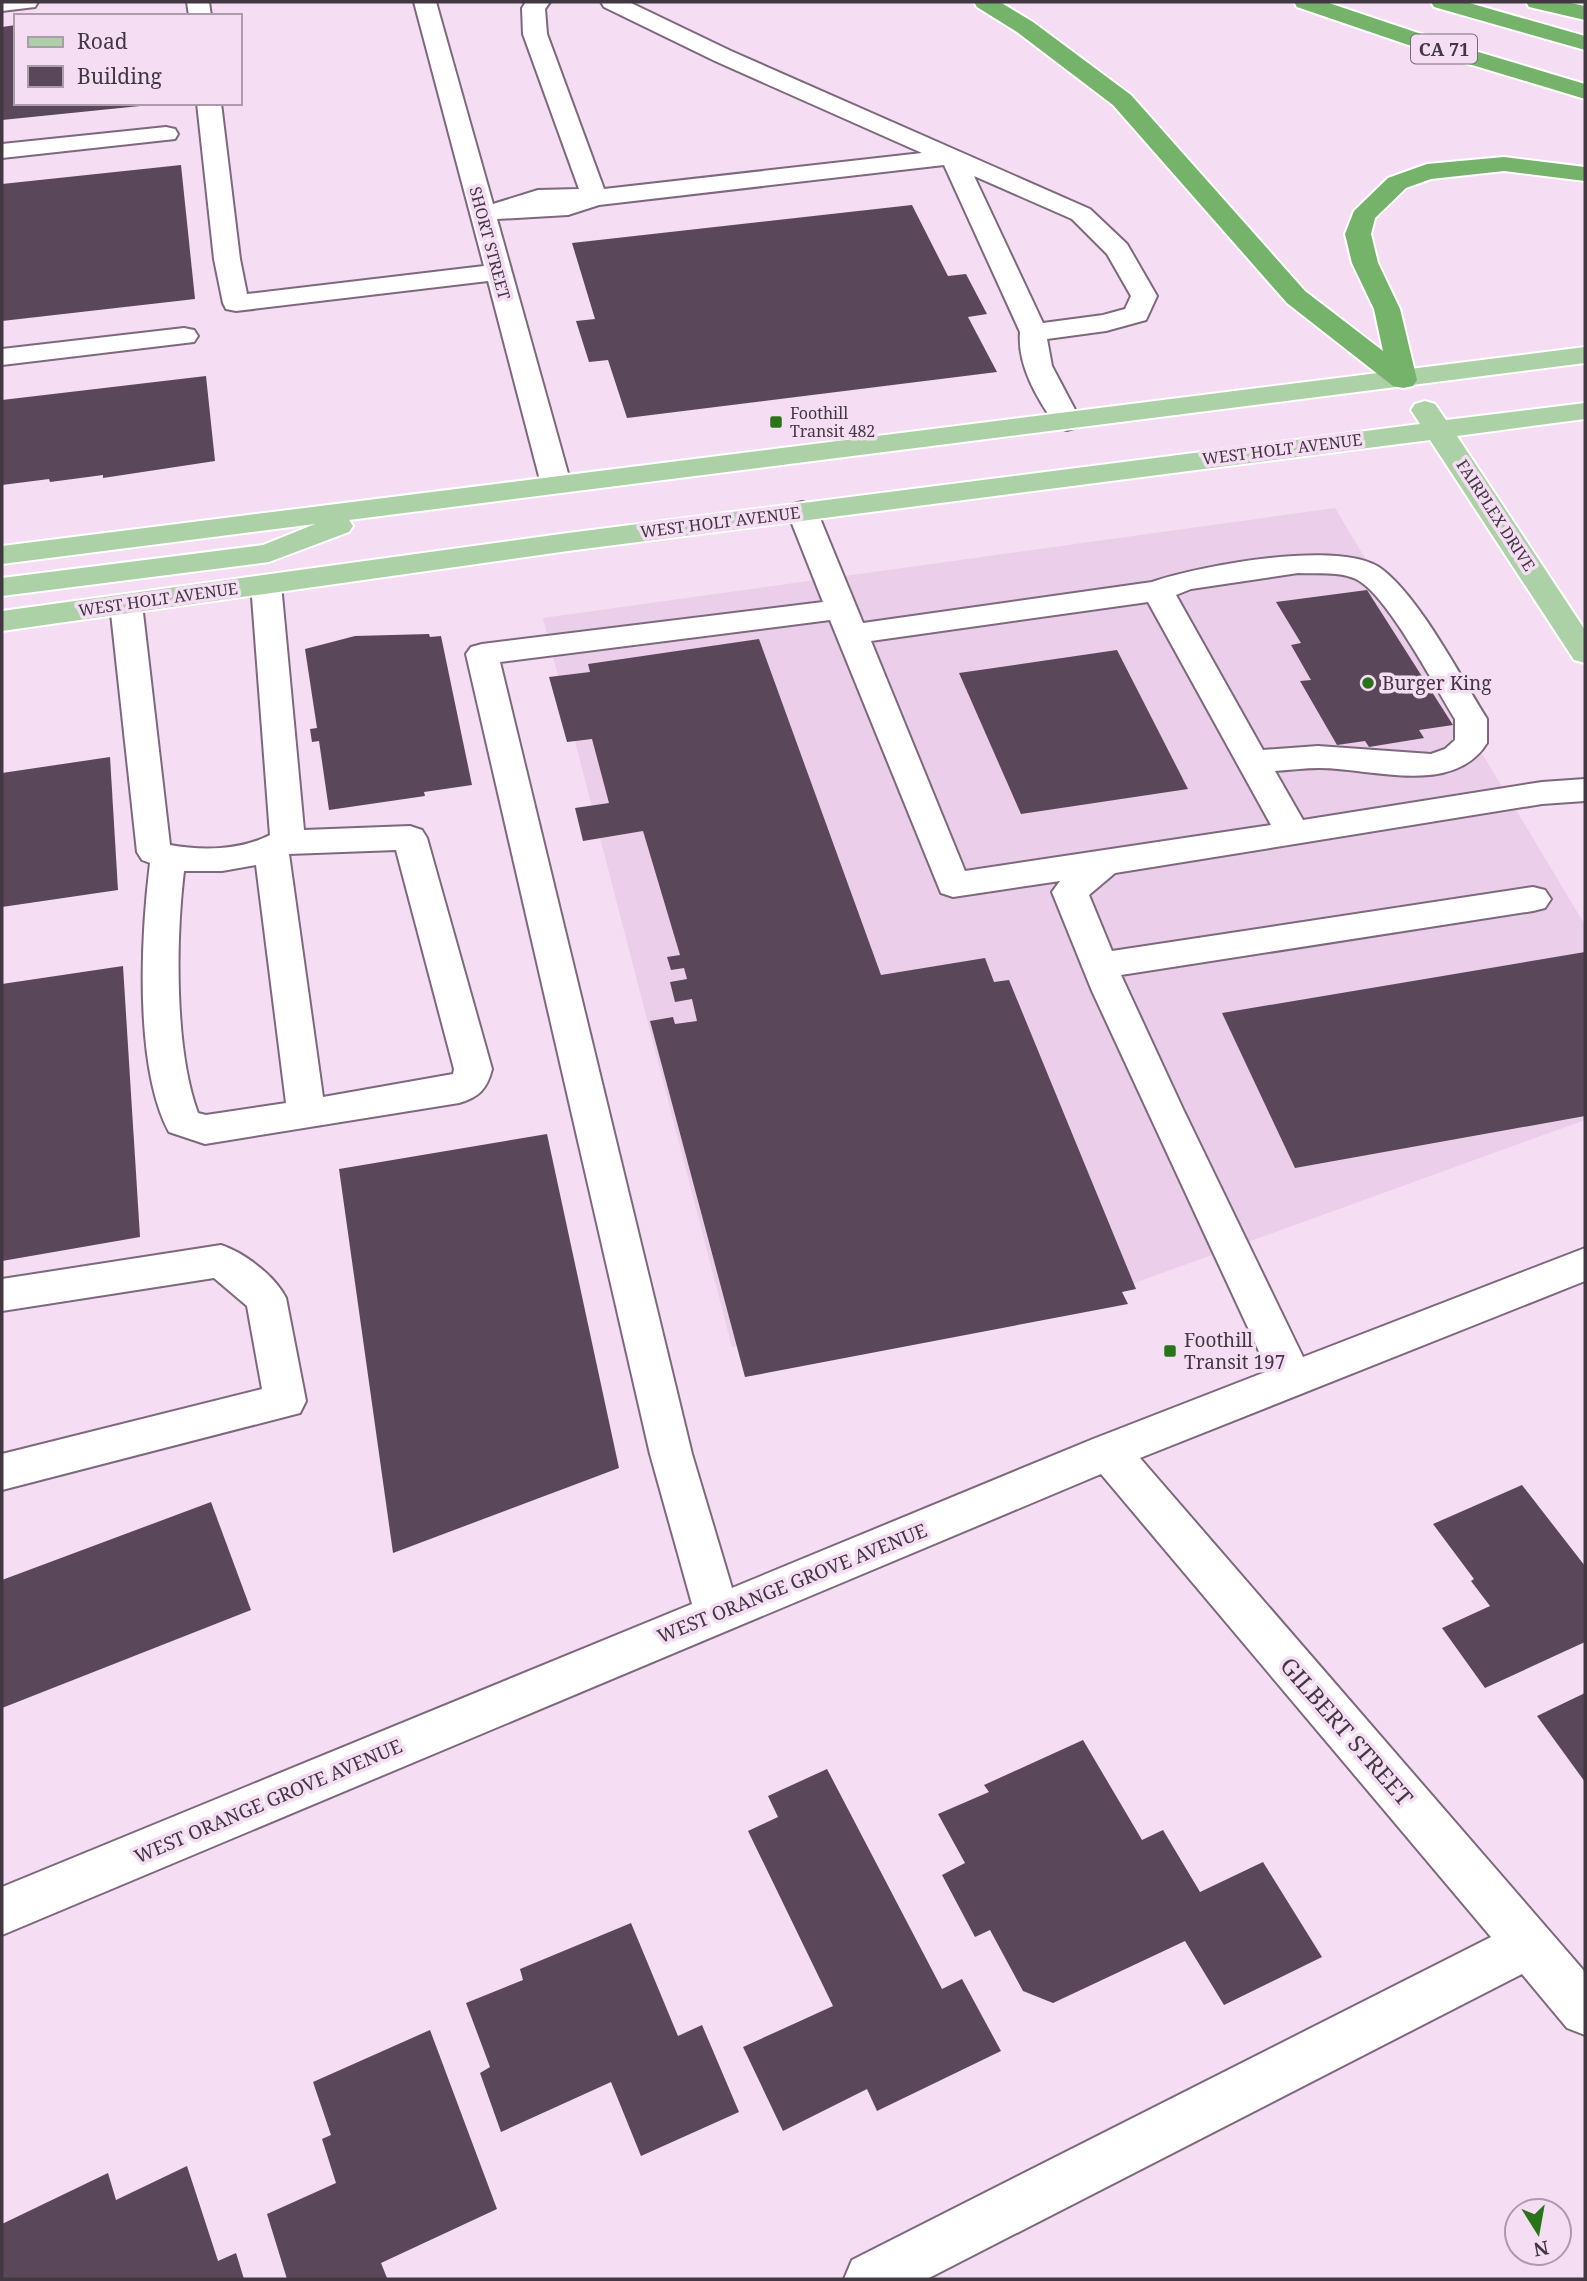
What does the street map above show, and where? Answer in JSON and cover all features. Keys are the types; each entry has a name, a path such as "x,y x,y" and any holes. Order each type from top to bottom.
{"highway":[{"path":"985,2 1025,27 1122,100 1296,297 1403,380"},
{"name":"CA 71","path":"1305,2 1437,47 1585,92"},
{"name":"CA 71","path":"1442,2 1585,43"},
{"path":"1537,2 1585,13"},
{"path":"1403,380 1387,309 1365,263 1358,234 1363,216 1397,183 1427,172 1504,164 1585,174"}],"main road":[{"path":"2,555 1585,355"},
{"name":"FAIRPLEX DRIVE","path":"1403,380 1439,429 1585,653"},
{"name":"WEST HOLT AVENUE","path":"2,621 802,511 1585,411"},
{"path":"2,587 269,553 393,505"}],"street":[{"path":"2,4 27,2"},
{"name":"SHORT STREET","path":"425,2 494,211 499,272 556,484"},
{"path":"539,2 533,8 535,34 595,198"},
{"path":"612,2 723,56 1081,214 1118,250 1144,296 1136,314 1106,323 1034,332"},
{"path":"209,105 227,259 236,303 499,272"},
{"path":"2,151 166,134"},
{"path":"494,211 568,207 595,198 953,158"},
{"path":"953,158 1034,332 1032,343 1040,369 1066,421"},
{"path":"2,357 184,336"},
{"path":"802,511 953,885 1111,862"},
{"path":"717,1614 668,1440 482,654 1158,591 1185,581 1298,564 1347,565 1370,574 1394,597 1471,719 1471,743 1457,757 1432,765 1318,757 1254,762"},
{"path":"266,584 288,840 278,846"},
{"path":"1158,591 1293,833"},
{"path":"126,604 154,852 168,858 202,861 278,846 410,838 473,1069 470,1081 459,1089 205,1130 183,1122 177,1112 166,1052 162,892 168,858"},
{"path":"1293,1379 1164,1109 1070,892 1105,863 1542,793 1585,790"},
{"path":"278,846 306,1114"},
{"path":"1101,965 1533,899"},
{"path":"2,1296 221,1261 266,1298 285,1401 2,1472"},
{"name":"WEST ORANGE GROVE AVENUE","path":"2,1911 1108,1452 1585,1264"},
{"name":"GILBERT STREET","path":"1108,1452 1585,2010"},
{"path":"871,2279 1529,1944"}],"shaded area":[{"path":"1335,508 1585,925 1585,1120 1104,1294 732,1347 543,618"}],"building":[{"path":"14,25 14,105 150,105 2,120 2,27"},
{"path":"181,165 195,299 2,321 2,184"},
{"path":"912,205 948,276 966,274 987,314 968,317 997,372 627,418 608,360 589,362 576,321 595,319 572,243"},
{"path":"206,376 215,461 103,478 103,475 2,485 2,400"},
{"path":"1367,590 1453,725 1419,730 1424,738 1369,747 1365,741 1337,745 1300,681 1311,680 1291,645 1301,643 1276,602"},
{"path":"429,634 430,637 441,636 472,785 424,792 425,796 329,810 319,741 312,742 310,729 317,728 305,649 355,636"},
{"path":"759,639 881,975 985,958 994,982 1009,980 1136,1289 1122,1292 1128,1304 745,1377 650,1021 673,1017 675,1024 697,1021 692,999 675,1002 670,982 687,979 684,968 671,970 667,957 680,955 643,831 583,841 575,808 609,803 592,739 567,742 549,677 590,672 588,664"},
{"path":"1117,650 1188,789 1021,814 959,673"},
{"path":"110,757 118,890 2,907 2,773"},
{"path":"1585,952 1585,1116 1295,1168 1222,1013"},
{"path":"123,966 140,1237 2,1261 2,984"},
{"path":"547,1134 619,1468 393,1553 339,1169"},
{"path":"1522,1485 1585,1566 1585,1642 1485,1688 1442,1628 1490,1606 1471,1581 1474,1579 1433,1524"},
{"path":"211,1502 251,1610 2,1708 2,1580"},
{"path":"1585,1693 1585,1782 1537,1716"},
{"path":"1083,1740 1142,1840 1163,1830 1200,1892 1263,1862 1322,1957 1224,2005 1185,1941 1053,2003 1023,1991 990,1930 975,1937 942,1875 965,1863 938,1814 989,1792 984,1785"},
{"path":"827,1769 942,1989 962,1979 1001,2051 877,2111 867,2089 783,2131 743,2047 833,2006 748,1831 778,1817 768,1796"},
{"path":"631,1923 678,2036 702,2025 739,2112 641,2156 611,2082 501,2132 480,2073 490,2067 466,2003 523,1980 520,1969"},
{"path":"430,2030 497,2209 381,2263 387,2278 384,2279 287,2279 267,2214 336,2183 322,2139 331,2135 313,2082"},
{"path":"187,2166 218,2261 236,2253 244,2279 2,2279 2,2224 108,2173 116,2200"}],"place":[{"name":"Foothill Transit 482","path":"776,422"},
{"name":"Burger King","path":"1368,683"},
{"name":"Foothill Transit 197","path":"1170,1351"}]}
